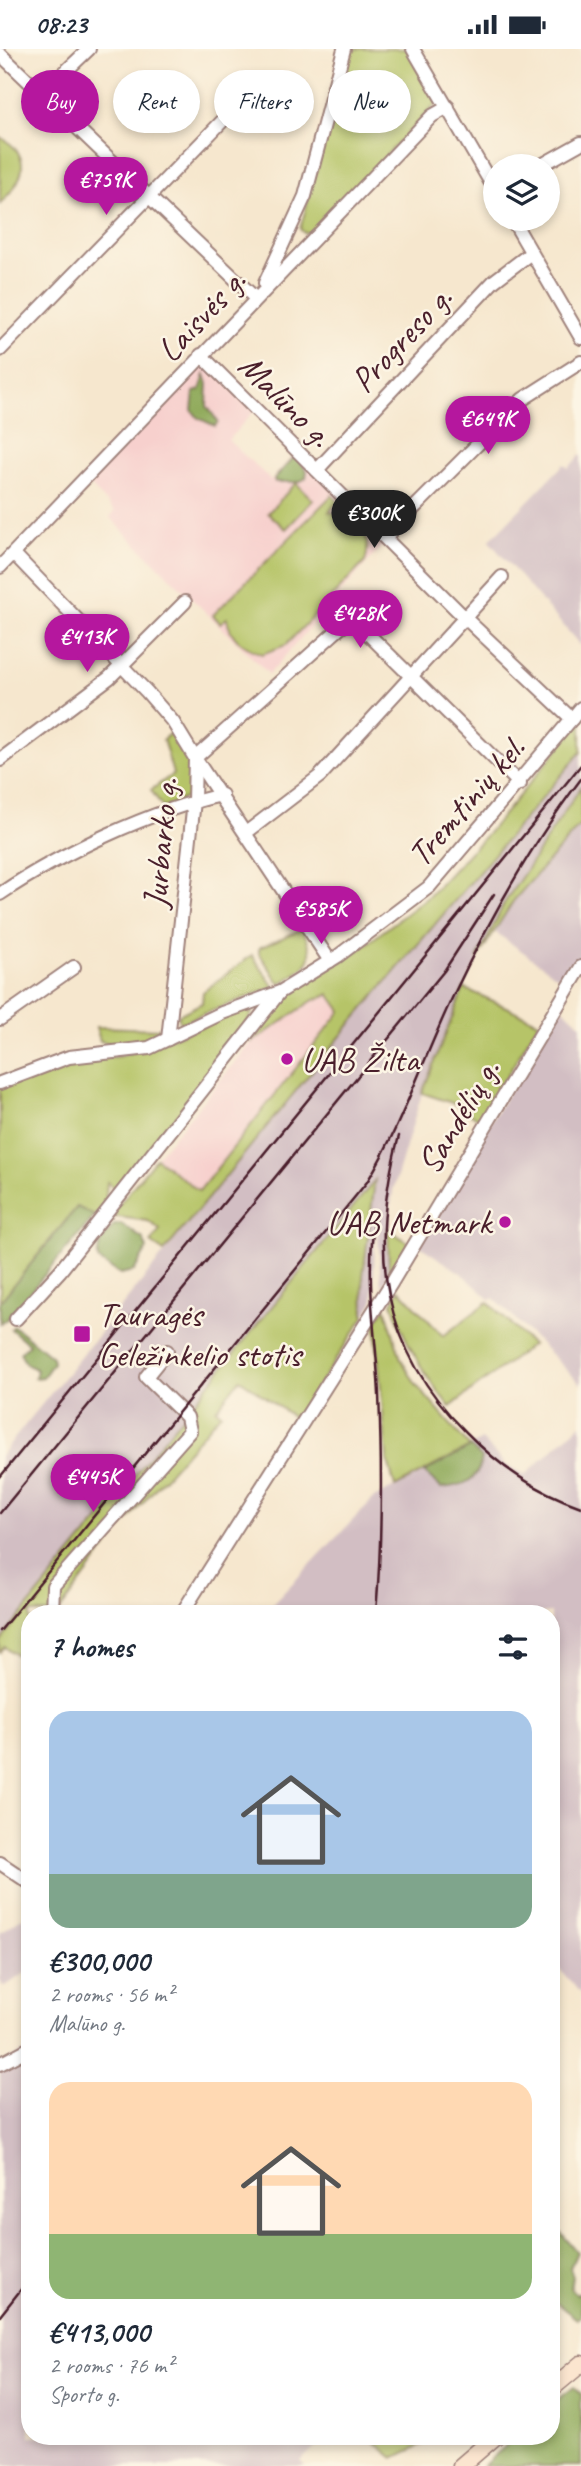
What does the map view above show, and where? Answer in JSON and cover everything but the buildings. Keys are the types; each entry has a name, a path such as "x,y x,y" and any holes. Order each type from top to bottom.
{"main road":[{"path":"560,2382 581,2364"},
{"path":"461,2466 486,2445"}],"street":[{"path":"67,70 89,49"},
{"path":"80,133 148,198 257,295 296,220 316,164 344,49"},
{"path":"413,49 483,169"},
{"path":"0,54 21,75"},
{"name":"Laisvės g.","path":"1,564 432,116 448,107"},
{"path":"0,350 214,130"},
{"path":"560,155 581,143"},
{"path":"296,220 299,236 316,236"},
{"path":"519,231 581,338"},
{"name":"Progreso g.","path":"317,470 494,281 531,253"},
{"name":"Malūno g.","path":"201,355 463,616 572,719"},
{"path":"385,537 523,399 581,362"},
{"name":"Jurbarko g.","path":"13,554 123,666 173,722 195,758 194,801 167,1039"},
{"path":"247,832 320,776 463,616 502,577"},
{"path":"0,760 123,666 185,602"},
{"path":"330,961 247,832 195,758 345,624 359,625 520,784"},
{"name":"Tremtinių kel.","path":"0,1083 69,1057 140,1050 280,992 330,961 429,887 520,784 581,708"},
{"path":"0,894 43,865 194,801 222,795"},
{"path":"0,1019 74,967"},
{"name":"Sandėlių g.","path":"187,1605 392,1282 581,967"},
{"name":"Tremtinių kel.","path":"16,1319 60,1271 280,992"},
{"path":"246,1004 257,1009 258,1020"},
{"path":"52,1605 53,1585 190,1431 187,1417 146,1377 167,1351"},
{"path":"0,1863 21,1878"},
{"path":"0,2064 21,2052"}],"shaded area":[{"path":"201,355 255,410 228,440 271,480 297,451 387,540 269,674 110,517 115,511 84,479"},
{"path":"581,455 581,646 489,541 564,464 568,468"},
{"path":"581,752 581,787 505,902 464,988 422,1093 393,1190 387,1240 389,1275 381,1287 378,1234 382,1199 375,1236 373,1302 364,1317 363,1276 375,1181 29,1605 21,1605 21,1615 0,1641 0,1456 353,1021"},
{"path":"581,824 581,958 564,981 495,932 514,900"},
{"path":"329,994 341,1011 198,1192 156,1158 251,1043 312,1001"},
{"path":"562,1007 581,1025 581,1384 494,1298 491,1300 461,1273 415,1243"},
{"path":"581,1424 581,1994 560,1970 560,1605 272,1605 374,1498 482,1440 505,1464 525,1475"},
{"path":"21,1918 21,1976 4,1987 0,1981 0,1933"},
{"path":"21,2053 21,2445 317,2445 300,2461 305,2466 0,2466 0,2064"}],"green space":[{"path":"351,49 408,49 437,103 411,130 411,70 345,70"},
{"path":"328,130 328,133 408,133 313,231 304,233 300,229"},
{"path":"0,137 18,153 22,170 14,187 0,204"},
{"path":"205,375 208,384 207,406 218,422 215,426 198,418 192,410 194,392 200,390"},
{"path":"295,456 307,470 306,478 299,482 275,482 274,479"},
{"path":"296,483 313,500 286,529 268,513"},
{"path":"332,495 338,502 329,512 355,522 365,535 365,562 286,645 262,654 249,648 234,636 227,618 220,623 213,615"},
{"path":"581,721 581,752 353,1021 164,1252 151,1243 160,1230 148,1221 110,1216 156,1158 199,1191 341,1011 329,994 312,1001 251,1043 288,993 360,949 429,896 489,832"},
{"path":"172,732 190,762 188,797 163,808 151,790 173,774 163,739"},
{"path":"581,787 581,824 514,900 477,959 505,902"},
{"path":"302,929 310,949 308,962 280,984 259,953 259,948"},
{"path":"252,955 274,987 180,1023 178,1015 202,1003 203,992"},
{"path":"464,988 539,1022 481,1120 455,1104 422,1093"},
{"path":"246,1010 252,1013 244,1031 117,1191 107,1182 105,1206 95,1216 77,1207 0,1302 0,1087 67,1063 121,1056"},
{"path":"96,1027 160,1029 162,1035 139,1042 116,1044 100,1041"},
{"path":"375,1180 363,1276 364,1317 296,1419 240,1379 216,1409 221,1413 120,1529 64,1605 29,1605"},
{"path":"77,1207 95,1216 7,1319 0,1323 0,1302"},
{"path":"121,1224 143,1239 147,1249 134,1271 120,1274 98,1260 98,1255 107,1233 114,1225"},
{"path":"388,1229 409,1243 389,1275"},
{"path":"399,1289 443,1336 488,1302 532,1345 450,1407 423,1370 402,1331 392,1303"},
{"path":"385,1307 401,1359 416,1385 470,1447 395,1487 387,1457 375,1324"},
{"path":"14,1326 52,1357 53,1363 43,1377 35,1378 37,1370 26,1364 20,1353 29,1344 11,1329"},
{"path":"470,1447 482,1458 477,1473 468,1481 441,1488 424,1472"},
{"path":"21,1615 21,1658 5,1647 0,1652 0,1641"},
{"path":"560,2232 577,2252 570,2268 573,2277 571,2289 577,2295 581,2292 581,2316 577,2319 560,2306"},
{"path":"574,2387 581,2394 581,2466 483,2466 507,2445 560,2445 560,2398"},
{"path":"378,2445 421,2445 394,2458"}],"railway":[{"path":"0,1477 581,765"},
{"path":"21,1605 367,1182 392,1136 443,1017 482,938 528,856 581,779"},
{"path":"0,1513 444,971 494,894"},
{"path":"399,1136 389,1178 384,1218 384,1257 389,1295 399,1331 415,1366 437,1400 492,1456 519,1477 581,1507"},
{"path":"376,1212 371,1280 381,1449 376,1605"},
{"path":"0,1631 21,1605"},
{"path":"0,2316 21,2289"}],"place":[{"name":"UAB Žilta","path":"287,1059"},
{"name":"UAB Netmark","path":"505,1222"},
{"name":"Tauragės Geležinkelio stotis","path":"82,1334"}]}
